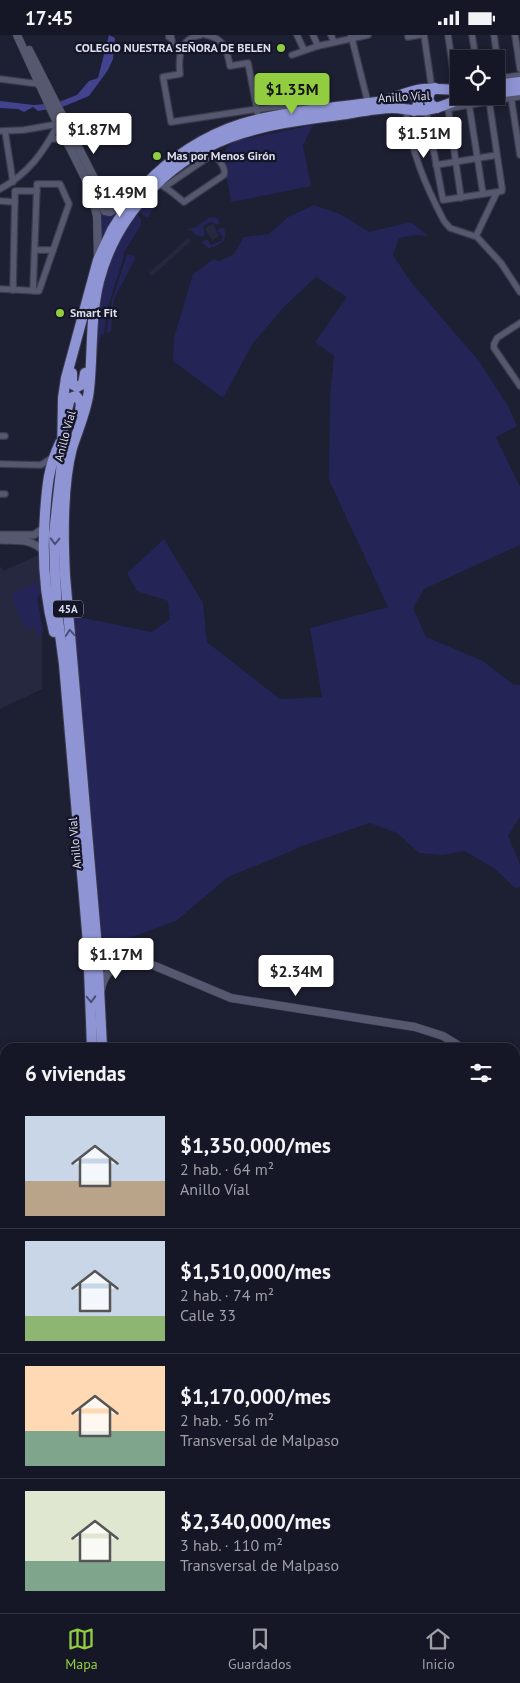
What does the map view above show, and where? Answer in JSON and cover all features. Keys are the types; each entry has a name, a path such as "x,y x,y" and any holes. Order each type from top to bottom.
{"highway":[{"path":"505,81 520,82"},
{"name":"Anillo Víal","path":"92,1043 88,943 64,664 57,612 54,554 63,434 64,391 98,260 112,230 138,193 164,168 194,146 224,130 259,120 392,99 433,86 450,89"},
{"path":"433,86 428,99 431,105 438,108"},
{"path":"505,94 520,90"},
{"path":"410,92 416,96 418,102 410,111"},
{"name":"Anillo Víal","path":"102,1043 96,941 64,554 67,482 72,449 88,393 90,345 99,280 110,251 133,209 146,193 161,185 197,154 219,142 244,132 320,118 392,108 410,111 438,108 450,103"},
{"path":"76,342 71,380 72,384 76,387 83,384 90,345"},
{"path":"64,664 51,619 44,573 44,528 48,477 53,457 63,434 68,400 76,396 82,402 78,433"}],"main road":[{"path":"17,35 56,113 94,178 114,204 113,210 110,212 105,211 90,188 58,124 56,113"},
{"path":"22,35 43,88"},
{"path":"94,178 105,188 115,193 122,195 138,193"},
{"path":"90,188 97,216 98,260"},
{"path":"96,941 109,957 141,961 231,998 415,1027 443,1036 455,1043"},
{"path":"100,995 107,973 112,967 126,960"}],"street":[{"path":"169,35 173,48 180,51"},
{"path":"202,35 189,40 180,51 180,74 163,77 171,122 319,102"},
{"path":"206,35 222,41 226,47 230,66 248,63 259,120"},
{"path":"297,35 304,50"},
{"path":"314,35 318,46"},
{"path":"331,35 334,42"},
{"path":"292,55 350,37 368,35"},
{"path":"408,37 420,35"},
{"path":"424,35 433,86"},
{"path":"448,35 451,50"},
{"path":"472,35 474,50"},
{"path":"494,35 495,50"},
{"path":"515,35 520,69"},
{"path":"350,37 368,103"},
{"path":"505,79 520,76"},
{"path":"0,79 43,88"},
{"path":"505,97 520,96"},
{"path":"511,97 520,154"},
{"path":"472,105 483,194"},
{"path":"476,236 499,191 493,105"},
{"path":"438,108 456,162 461,197"},
{"path":"438,108 436,165 443,200 499,191"},
{"path":"410,111 412,143 417,163 444,221 450,228 476,236 501,263 520,292"},
{"path":"13,181 3,131 24,130 58,124"},
{"path":"0,189 13,181 38,158 58,124"},
{"path":"50,139 65,137"},
{"path":"436,165 497,155"},
{"path":"210,156 215,156 219,160 225,172 224,175 187,201 184,201 161,185 210,156"},
{"path":"0,289 13,290 34,291 39,291 69,204 60,184 37,184 34,291"},
{"path":"13,290 15,191 37,191"},
{"path":"0,201 15,202"},
{"path":"35,250 53,250"},
{"path":"520,323 497,338 494,344 494,348 520,385"},
{"path":"0,464 41,465 53,457"},
{"path":"41,465 48,474 48,477"},
{"path":"0,535 34,535 44,528"},
{"path":"0,540 32,542 43,551"}],"shaded area":[{"path":"109,35 115,38 113,59 108,70 89,96 62,107 38,111 33,107 24,112 18,109 0,108 0,101 34,105 56,103 77,95 89,81 98,78"},
{"path":"313,125 303,146 311,186 231,202 223,157 227,147 235,141"},
{"path":"107,191 118,198 129,197 102,242 98,202 106,216 118,209 118,204"},
{"path":"150,197 155,206 148,217 146,217 139,212 139,207"},
{"path":"314,205 340,214 369,232 411,222 428,236 417,235 399,238 393,255 411,282 479,361 508,406 517,426 496,437 520,487 520,545 424,589 413,608 426,637 483,661 514,685 520,685 520,817 508,836 520,864 520,887 515,888 495,869 465,851 443,855 419,853 397,833 370,823 302,846 228,877 176,921 124,940 108,942 102,936 74,616 152,632 170,619 168,601 137,591 127,573 164,539 203,603 207,642 280,699 322,697 310,628 388,607 329,480 330,395 334,356 315,342 347,297 316,277 286,305 253,343 223,398 173,361 174,338 193,274 214,259 219,261 234,254 244,237 269,234 288,217"},
{"path":"136,214 141,219 141,225 123,254 124,256 107,310 104,335 101,334 100,341 94,351 105,273 124,229"},
{"path":"210,217 217,218 220,223 216,225 213,222 208,223 203,227 205,234 202,237 187,229 196,227"},
{"path":"213,224 219,236 212,241 205,228"},
{"path":"219,228 224,228 225,232 222,242 209,248 202,243 208,240 211,245 221,241 223,237 218,231"},
{"path":"188,238 191,241 152,276 149,273"},
{"path":"127,254 136,257 114,299 111,331 106,334 112,300"},
{"path":"41,554 43,586 34,596 42,630 42,689 0,709 0,566 3,571"},
{"path":"34,583 42,587 44,591 37,598 43,630 42,635 38,636 34,626 26,630 12,598 13,593"}],"place":[{"name":"COLEGIO NUESTRA SEÑORA DE BELEN","path":"281,48"},
{"name":"Mas por Menos Girón","path":"157,156"},
{"name":"Smart Fit","path":"60,313"}]}
